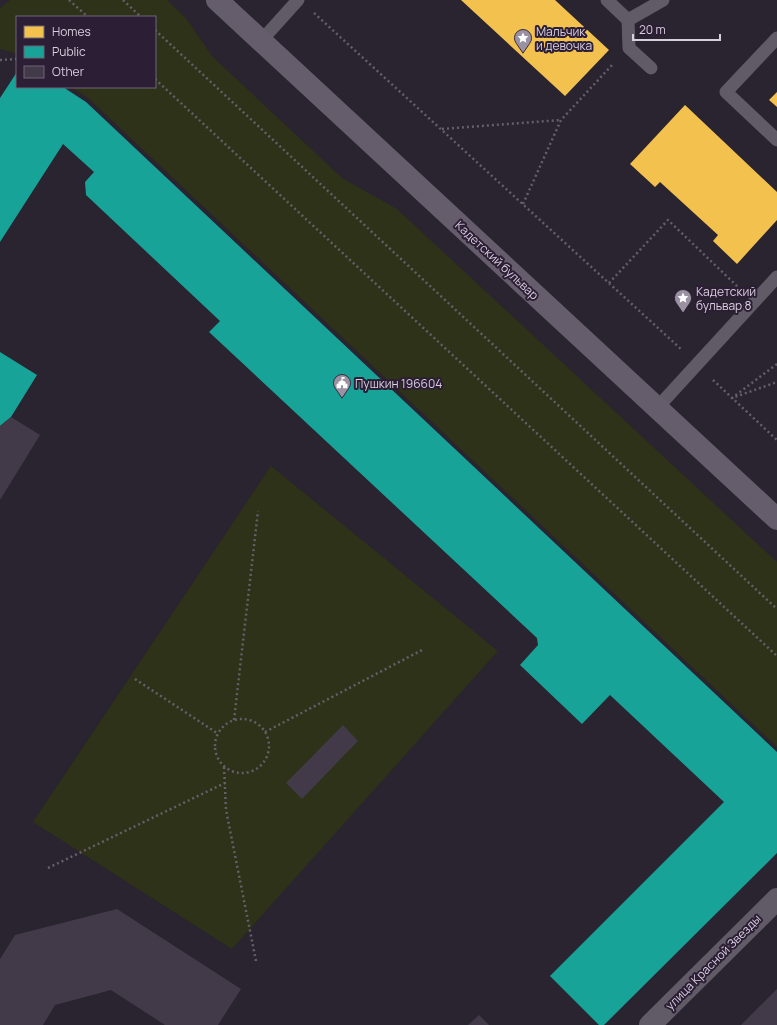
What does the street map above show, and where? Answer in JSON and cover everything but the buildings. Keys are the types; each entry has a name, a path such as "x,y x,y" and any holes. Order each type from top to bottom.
{"street":[{"name":"Кадетский бульвар","path":"217,0 777,519"},
{"name":"улица Красной Звезды","path":"650,1025 777,899"}],"lane":[{"path":"261,41 298,0"},
{"path":"607,0 628,20 629,48 651,68"},
{"path":"628,20 663,0"},
{"path":"777,38 726,92 777,140"},
{"path":"657,408 777,277"}],"path":[{"path":"70,0 87,16"},
{"path":"123,0 140,16"},
{"path":"312,11 697,364 777,440"},
{"path":"156,31 777,609"},
{"path":"522,204 561,120 629,48"},
{"path":"0,60 16,59"},
{"path":"156,80 777,656"},
{"path":"441,129 561,120"},
{"path":"609,283 668,220 754,302"},
{"path":"732,398 777,364"},
{"path":"732,398 777,382"},
{"path":"234,720 258,511"},
{"path":"265,732 424,649"},
{"path":"135,679 218,733"},
{"path":"243,718 251,720 265,732 269,748 263,764 248,773 232,772 218,761 214,750 215,738 222,727 234,720 243,718"},
{"path":"224,767 226,810 256,961"},
{"path":"48,868 225,783"}],"green space":[{"path":"10,0 167,0 186,18 212,56 342,178 397,209 777,562 777,747 88,98 73,88 156,88 156,16 16,16 16,54 0,49 0,8"},
{"path":"271,466 498,651 232,949 33,822"}],"place":[{"name":"Мальчик и девочка","path":"523,53"},
{"name":"Кадетский бульвар 8","path":"683,313"},
{"name":"Пушкин 196604","path":"342,398"}]}
